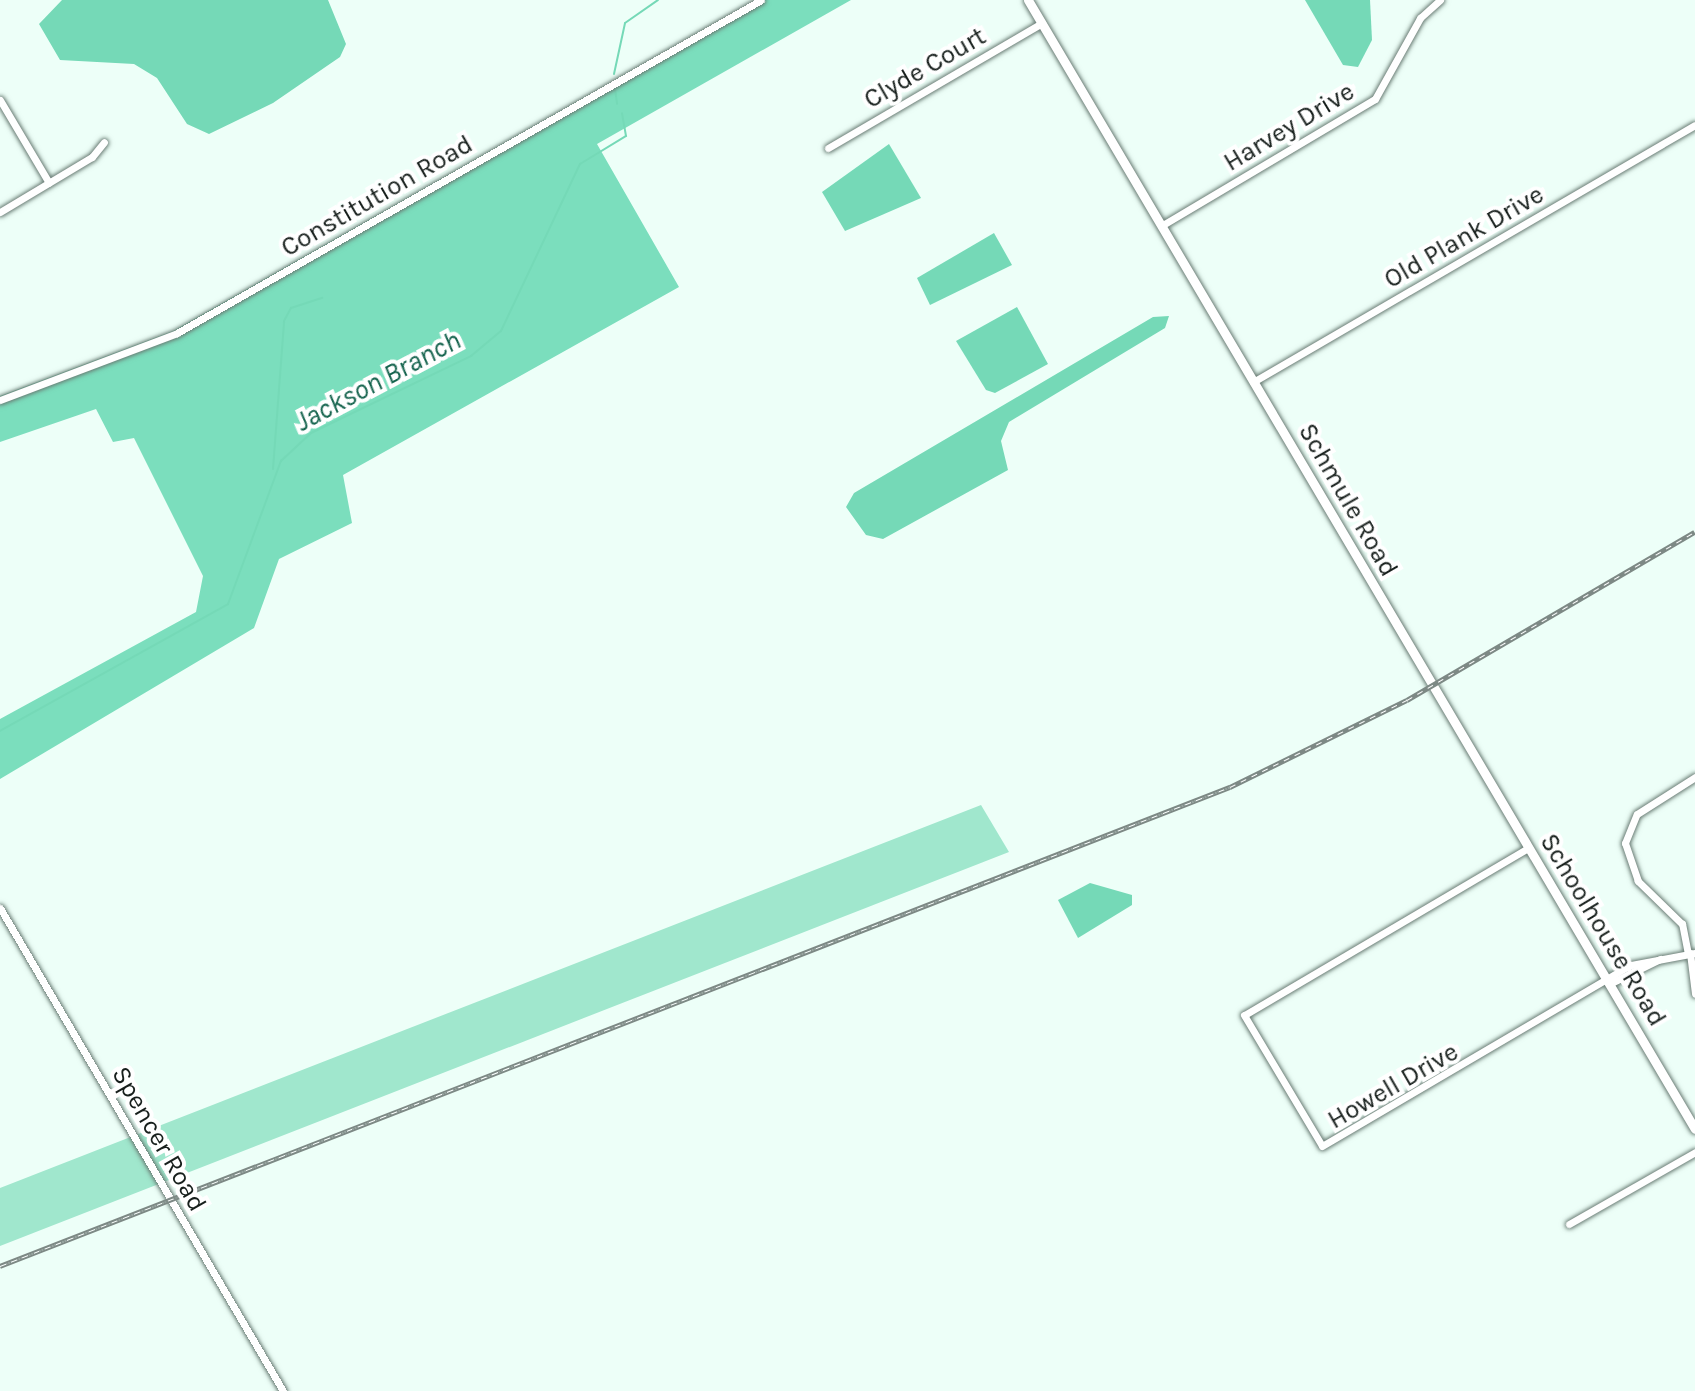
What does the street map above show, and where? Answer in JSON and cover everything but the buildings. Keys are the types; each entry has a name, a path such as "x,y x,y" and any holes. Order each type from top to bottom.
{"street":[{"name":"Constitution Road","path":"0,400 177,333 761,0"},
{"name":"Schmule Road","path":"1028,0 1497,796"},
{"name":"Harvey Drive","path":"1161,226 1375,99 1420,18 1440,0"},
{"name":"Clyde Court","path":"828,148 1042,23"},
{"path":"0,100 49,183"},
{"name":"Old Plank Drive","path":"1253,382 1695,125"},
{"path":"0,212 49,183 104,142"},
{"path":"1695,777 1637,814 1625,843 1638,881 1682,924 1691,953 1695,994"},
{"name":"Schoolhouse Road","path":"1497,796 1695,1129"},
{"name":"Howell Drive","path":"1528,848 1244,1015 1317,1138 1331,1146 1608,984"},
{"name":"Spencer Road","path":"0,908 283,1391"},
{"path":"1608,984 1660,959 1691,953"},
{"path":"1569,1224 1695,1152"}],"shaded area":[{"path":"62,0 328,0 346,44 340,57 273,103 209,134 187,124 157,78 134,64 60,60 39,24"},
{"path":"756,0 851,0 597,144 679,287 343,475 352,523 279,559 254,628 0,779 0,719 196,612 203,576 134,438 113,442 96,409 0,442 0,396 173,331"},
{"path":"1305,0 1370,0 1372,40 1358,67 1343,65"},
{"path":"889,144 921,198 845,231 822,192"},
{"path":"994,233 1012,265 930,305 917,278"},
{"path":"1017,307 1048,364 995,393 986,390 956,341"},
{"path":"1169,316 1165,328 1009,422 1001,441 1008,470 883,539 866,535 846,507 854,493 1153,317"},
{"path":"981,805 1009,852 0,1246 0,1188"},
{"path":"1090,883 1132,895 1132,905 1078,938 1058,900"}],"waterway":[{"name":"Jackson Branch","path":"614,74 625,23 658,0"},
{"name":"Jackson Branch","path":"615,89 617,104"},
{"name":"Jackson Branch","path":"0,731 228,604 281,461 311,433 471,356 501,331 580,164 626,136 622,113"},
{"path":"273,469 284,321 291,308 322,298"}],"railway":[{"path":"0,1266 1230,787 1407,700 1695,532"}]}
